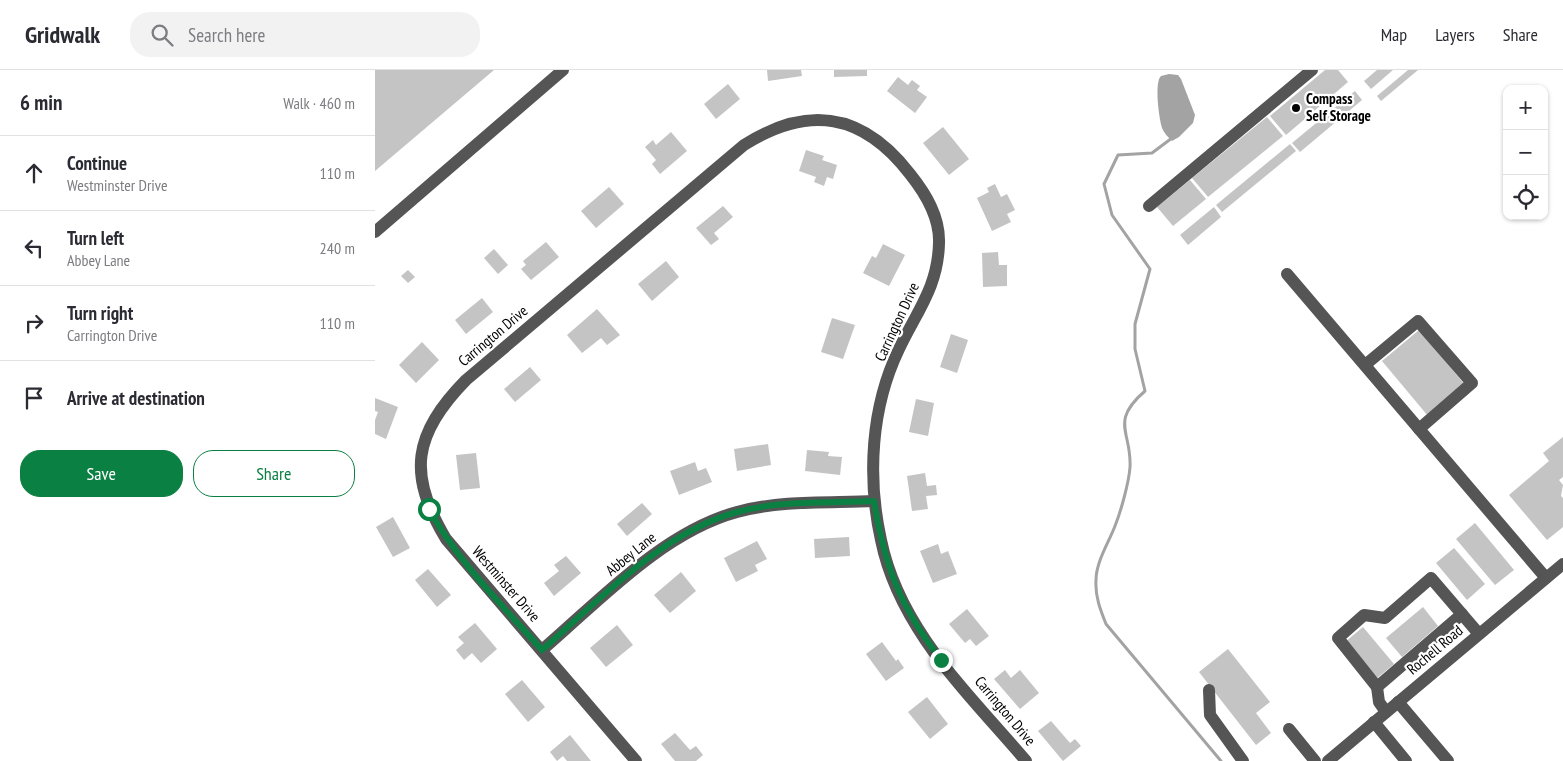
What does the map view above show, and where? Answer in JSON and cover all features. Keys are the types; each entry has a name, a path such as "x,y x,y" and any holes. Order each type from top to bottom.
{"street":[{"path":"375,232 563,70"},
{"path":"1149,206 1312,70"},
{"name":"Carrington Drive","path":"423,488 423,448 429,426 443,403 466,380 744,145 766,131 799,121 825,120 844,122 866,132 901,164 925,193 935,215 939,241 937,268 931,290 898,351 876,423 873,450 874,501 881,542 896,589 917,628 941,660 1026,761"},
{"path":"1287,274 1546,578"},
{"path":"1365,365 1418,321 1472,383 1419,429"},
{"name":"Westminster Drive","path":"423,488 429,509 446,539 636,761"},
{"name":"Abbey Lane","path":"542,650 666,546 702,525 737,512 774,505 874,501"},
{"name":"Rochell Road","path":"1328,761 1563,564"},
{"path":"1386,712 1379,702 1377,687 1338,638 1364,615 1385,618 1431,578 1479,634"},
{"path":"1377,687 1463,614"},
{"path":"1209,690 1210,714 1243,761"},
{"path":"1399,702 1448,761"},
{"path":"1374,722 1406,761"},
{"path":"1289,729 1315,761"}],"shaded area":[{"path":"1169,74 1178,75 1181,79 1195,115 1193,123 1179,137 1172,141 1162,128 1158,101 1159,80 1161,76"}],"building":[{"path":"375,70 494,70 375,171"},
{"path":"767,70 801,70 802,76 768,81"},
{"path":"834,70 867,70 867,76 834,77"},
{"path":"1325,70 1338,70 1348,82 1286,135 1270,116"},
{"path":"1377,70 1393,70 1371,89 1364,81"},
{"path":"1408,70 1418,70 1381,101 1377,96"},
{"path":"898,77 908,85 912,80 920,86 917,90 927,97 915,113 887,91"},
{"path":"728,84 740,99 716,119 704,104"},
{"path":"1355,91 1362,100 1300,152 1292,143"},
{"path":"1267,117 1283,136 1208,197 1192,178"},
{"path":"943,127 969,159 949,175 923,143"},
{"path":"671,132 687,151 660,174 652,164 656,160 645,147 653,140 656,145"},
{"path":"1290,144 1296,151 1222,212 1216,205"},
{"path":"806,150 824,156 822,160 837,165 833,179 827,177 824,186 814,182 816,177 799,171"},
{"path":"1190,180 1206,199 1173,226 1157,207"},
{"path":"995,184 1001,197 1007,194 1015,210 1007,214 1011,222 992,231 977,198 989,192 987,188"},
{"path":"609,187 624,204 596,228 581,211"},
{"path":"723,206 733,217 714,233 719,239 711,245 696,228"},
{"path":"1214,207 1221,217 1188,245 1180,235"},
{"path":"546,242 559,257 531,280 521,269 526,265 523,261"},
{"path":"883,244 905,255 889,286 863,273 872,256 876,258"},
{"path":"494,249 508,265 498,274 484,258"},
{"path":"998,252 999,265 1007,265 1007,286 983,287 982,253"},
{"path":"666,261 679,277 652,301 638,284"},
{"path":"408,270 415,277 408,283 401,276"},
{"path":"482,298 493,312 466,334 455,320"},
{"path":"597,309 620,335 607,345 601,338 582,353 567,335"},
{"path":"832,318 855,325 843,359 821,352"},
{"path":"1419,330 1465,385 1428,416 1382,361"},
{"path":"951,334 968,340 957,373 940,367"},
{"path":"422,342 439,360 416,383 399,365"},
{"path":"530,367 541,380 515,402 504,389"},
{"path":"375,398 398,407 386,439 375,434 375,420 378,412 375,411"},
{"path":"916,399 934,403 928,436 909,432"},
{"path":"1563,437 1563,477 1559,480 1563,485 1561,496 1563,498 1563,527 1547,540 1509,495 1549,461 1543,453"},
{"path":"768,444 771,465 737,471 734,449"},
{"path":"807,450 829,452 828,456 842,457 840,475 805,471"},
{"path":"476,453 480,488 460,490 456,455"},
{"path":"695,462 698,471 706,468 712,482 679,495 670,471"},
{"path":"925,473 927,486 936,485 937,495 926,496 928,509 912,511 907,476"},
{"path":"642,503 652,514 627,536 617,524"},
{"path":"393,517 410,548 393,557 376,527"},
{"path":"1475,523 1514,570 1495,585 1456,539"},
{"path":"849,537 850,556 815,558 814,539"},
{"path":"757,541 767,559 755,565 758,571 736,582 724,558"},
{"path":"938,544 941,554 948,551 957,574 933,583 920,551"},
{"path":"1454,548 1485,584 1467,600 1436,563"},
{"path":"566,556 581,573 554,596 544,583 559,571 554,565"},
{"path":"428,569 451,595 437,607 415,580"},
{"path":"681,572 696,591 670,613 654,595"},
{"path":"1423,607 1438,626 1402,657 1386,638"},
{"path":"967,609 989,636 976,646 970,639 965,643 949,624"},
{"path":"475,623 497,649 481,663 472,653 464,660 456,650 464,643 458,637"},
{"path":"617,625 633,645 606,667 590,648"},
{"path":"1363,627 1394,664 1376,679 1345,642"},
{"path":"882,642 896,661 898,659 904,668 886,681 866,654"},
{"path":"1228,649 1270,702 1256,713 1271,733 1256,745 1199,672"},
{"path":"1005,670 1011,678 1020,670 1039,693 1020,709 994,679"},
{"path":"522,680 545,707 528,722 505,694"},
{"path":"927,697 948,724 930,739 908,712"},
{"path":"1051,721 1070,743 1075,739 1081,746 1063,761 1038,731"},
{"path":"675,733 690,750 696,746 703,755 696,761 675,761 661,744"},
{"path":"570,735 591,761 567,761 563,756 557,761 550,752"}],"waterway":[{"path":"1172,138 1152,153 1118,155 1104,184 1112,215 1150,269 1135,324 1135,349 1145,391 1134,402 1125,419 1130,455 1129,473 1117,520 1098,566 1096,592 1106,624 1221,761"}],"place":[{"name":"Compass Self Storage","path":"1296,108"}],"route":[{"path":"429,509 446,539 542,650 624,579 666,546 702,525 737,512 774,505 874,501 881,542 896,589 917,628 941,660"}]}
